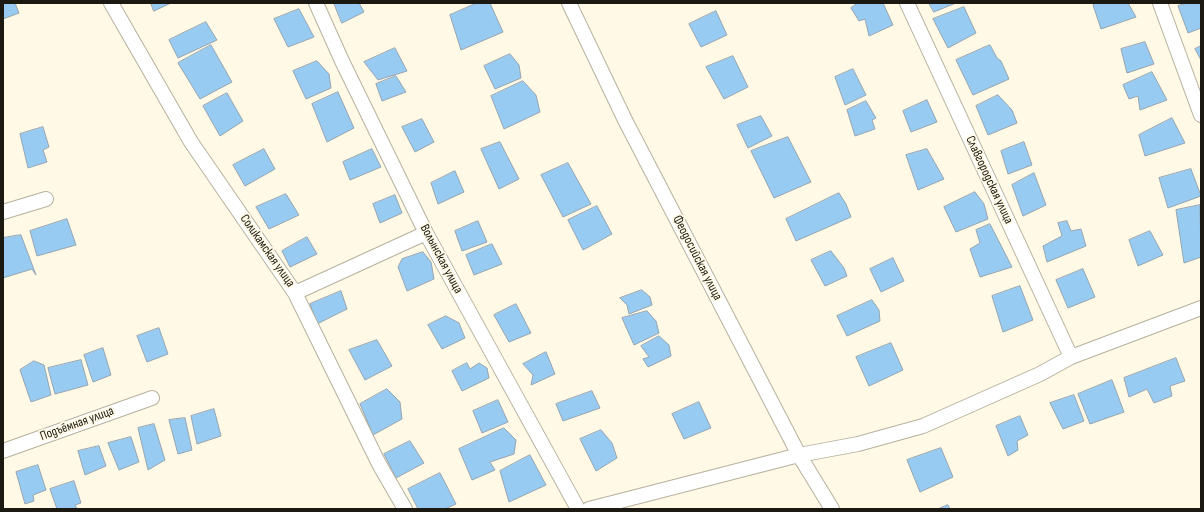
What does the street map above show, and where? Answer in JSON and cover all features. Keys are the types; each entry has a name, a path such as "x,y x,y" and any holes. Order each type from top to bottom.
{"street":[{"name":"Соликамская улица","path":"111,3 191,142 295,292 379,464 405,509"},
{"name":"Волынская улица","path":"316,3 426,233 578,509"},
{"name":"Феодосийская улица","path":"569,3 625,120 799,455 832,509"},
{"name":"Славгородская улица","path":"908,3 1071,357"},
{"path":"1160,3 1201,115"},
{"path":"3,212 46,199"},
{"path":"295,292 426,233"},
{"path":"589,509 799,455 858,444 923,426 1040,374 1071,357 1201,308"},
{"name":"Подъёмная улица","path":"3,451 152,398"}],"building":[{"path":"3,3 15,3 19,13 3,19"},
{"path":"151,3 171,3 154,11"},
{"path":"334,3 359,3 364,12 342,23"},
{"path":"477,3 490,3 503,32 461,50 450,15"},
{"path":"858,3 883,3 893,25 869,36 865,19 859,21 851,8"},
{"path":"929,3 956,3 934,12"},
{"path":"1099,3 1128,3 1136,17 1101,29 1093,5"},
{"path":"1187,3 1201,3 1201,28 1188,33 1178,6"},
{"path":"964,7 976,33 948,48 933,19"},
{"path":"299,9 314,37 288,47 274,19"},
{"path":"716,11 727,35 701,47 689,24"},
{"path":"206,22 217,40 178,58 169,40"},
{"path":"1145,42 1154,64 1127,73 1121,49"},
{"path":"211,45 232,82 200,99 178,63"},
{"path":"990,45 997,58 1001,61 1009,79 973,95 956,60"},
{"path":"1201,46 1201,60 1195,49"},
{"path":"395,48 407,71 378,80 364,62"},
{"path":"510,54 519,65 521,78 495,89 484,66"},
{"path":"733,56 748,87 724,99 706,67"},
{"path":"317,61 329,74 331,88 306,99 293,71"},
{"path":"853,69 866,95 845,105 835,77"},
{"path":"1152,72 1167,100 1140,110 1138,96 1129,99 1123,85"},
{"path":"396,76 406,92 382,101 376,84"},
{"path":"523,81 536,95 540,112 504,129 491,96"},
{"path":"338,92 354,128 327,142 312,104"},
{"path":"227,93 243,121 220,136 203,106"},
{"path":"998,95 1012,110 1017,123 988,135 976,106"},
{"path":"927,100 937,122 911,132 903,111"},
{"path":"866,101 876,118 872,120 875,129 855,136 847,110"},
{"path":"761,116 772,136 748,148 737,125"},
{"path":"1172,118 1185,143 1145,156 1139,135"},
{"path":"422,119 434,142 415,152 402,127"},
{"path":"43,127 49,147 43,150 47,162 28,168 20,134"},
{"path":"788,137 811,182 774,198 751,151"},
{"path":"500,142 519,179 499,189 481,149"},
{"path":"1024,142 1032,165 1008,174 1001,151"},
{"path":"264,149 275,169 245,186 233,165"},
{"path":"372,149 381,167 350,180 343,162"},
{"path":"927,149 944,179 918,190 906,155"},
{"path":"568,163 591,204 563,217 541,175"},
{"path":"1191,169 1201,196 1168,208 1159,178"},
{"path":"455,171 464,192 438,204 431,183"},
{"path":"1034,173 1046,205 1023,216 1012,185"},
{"path":"975,192 984,204 988,219 956,232 944,207"},
{"path":"839,193 846,204 851,217 796,241 786,219"},
{"path":"286,194 299,215 269,229 256,207"},
{"path":"395,195 402,213 380,223 373,204"},
{"path":"1200,205 1201,257 1184,263 1176,210"},
{"path":"597,206 612,234 583,250 568,220"},
{"path":"67,219 76,245 37,256 30,231"},
{"path":"478,221 487,242 462,251 455,231"},
{"path":"1067,221 1071,231 1081,229 1086,246 1047,262 1043,246 1062,236 1058,223"},
{"path":"990,224 1012,267 980,277 970,249 980,243 976,230"},
{"path":"1150,231 1163,255 1138,266 1129,240"},
{"path":"21,235 36,275 32,269 3,278 3,238"},
{"path":"307,237 317,254 290,267 282,251"},
{"path":"492,244 502,264 474,275 466,255"},
{"path":"831,251 844,268 847,276 825,286 811,260"},
{"path":"423,252 431,262 434,279 407,291 398,267 402,259"},
{"path":"893,258 904,281 881,292 870,269"},
{"path":"1083,269 1095,297 1068,308 1056,280"},
{"path":"1020,286 1033,320 1003,332 992,296"},
{"path":"642,290 650,297 652,305 629,314 627,305 620,298"},
{"path":"341,291 347,309 317,324 310,304"},
{"path":"872,300 879,310 880,321 847,336 837,316"},
{"path":"516,304 531,333 509,342 494,315"},
{"path":"647,311 656,321 659,333 634,345 622,318"},
{"path":"446,316 459,323 465,338 442,349 428,325"},
{"path":"159,328 168,354 147,362 137,336"},
{"path":"659,336 669,345 671,356 648,367 643,359 649,357 641,346"},
{"path":"377,340 392,366 365,380 349,350"},
{"path":"891,343 903,370 869,386 856,357"},
{"path":"103,348 111,375 93,382 84,355"},
{"path":"546,352 555,374 531,385 533,375 523,364"},
{"path":"1176,358 1185,381 1170,386 1172,396 1154,403 1147,389 1129,397 1124,378"},
{"path":"81,360 88,385 55,394 48,368"},
{"path":"34,361 44,365 51,395 31,402 20,370"},
{"path":"467,363 470,369 479,363 487,368 489,378 462,391 452,371"},
{"path":"1112,380 1124,412 1090,424 1078,394"},
{"path":"387,389 400,402 402,419 373,435 360,404"},
{"path":"592,391 600,408 563,421 556,404"},
{"path":"1074,395 1084,421 1063,429 1050,403"},
{"path":"498,400 508,422 482,433 473,411"},
{"path":"699,402 711,428 684,439 672,414"},
{"path":"214,409 221,436 197,444 191,416"},
{"path":"1020,416 1028,435 1017,441 1018,450 1008,456 996,426"},
{"path":"185,418 192,450 178,454 169,420"},
{"path":"154,424 165,460 148,470 138,428"},
{"path":"504,428 516,440 514,454 490,462 495,470 472,480 459,449"},
{"path":"601,430 612,443 617,458 596,471 580,439"},
{"path":"131,437 139,462 119,470 108,443"},
{"path":"410,441 424,463 396,478 384,454"},
{"path":"99,446 106,466 85,475 78,451"},
{"path":"941,448 953,477 920,492 907,460"},
{"path":"530,455 546,485 509,502 500,471"},
{"path":"38,465 46,490 33,495 34,501 25,504 16,472"},
{"path":"440,473 456,504 445,509 418,509 408,489"},
{"path":"74,481 81,503 75,505 77,509 57,509 50,489"},
{"path":"948,505 950,509 938,509"}]}
